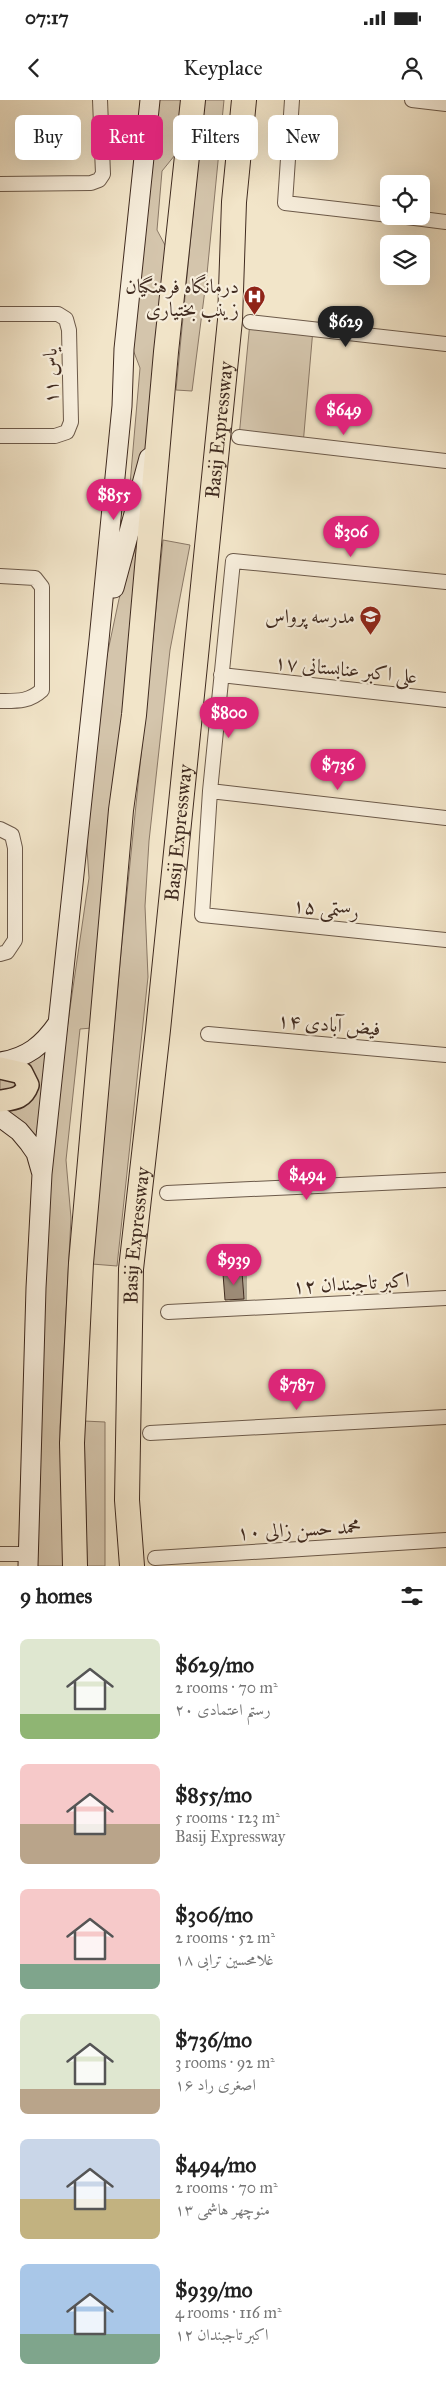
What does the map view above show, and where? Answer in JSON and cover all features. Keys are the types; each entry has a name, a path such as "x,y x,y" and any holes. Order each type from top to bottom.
{"highway":[{"path":"75,1566 72,1443 81,1263 121,810 134,715 166,352 193,100"},
{"name":"Basij Expressway","path":"132,1566 127,1500 131,1269 158,1030 230,320 234,202 244,100"}],"main road":[{"path":"28,1560 36,1272 42,1182 99,640 122,406 124,350 150,100"},
{"path":"99,640 162,411"},
{"path":"0,1062 28,1054 45,1041 60,1020"},
{"path":"0,1068 22,1073 28,1085 25,1093 16,1099 0,1101"},
{"path":"0,1118 29,1142 36,1153 42,1182"}],"street":[{"path":"0,184 91,183 99,180 104,174 100,100"},
{"path":"292,100 286,203 380,214"},
{"path":"412,100 446,104"},
{"path":"430,220 446,222"},
{"name":"یاس ۱۱","path":"0,314 58,314 66,319 69,330 71,422 67,432 54,436 0,436"},
{"path":"250,322 446,344"},
{"path":"239,437 446,462"},
{"path":"446,582 233,561 210,791 446,818"},
{"path":"0,576 35,578 42,587 42,690 32,698 21,701 0,701"},
{"name":"علی اکبر عنابستانی ۱۷","path":"221,675 446,700"},
{"name":"رستمی ۱۵","path":"210,791 202,915 446,940"},
{"path":"0,830 12,835 15,848 15,940 7,952 0,954"},
{"name":"فیض آبادی ۱۴","path":"208,1034 446,1054"},
{"path":"167,1193 446,1180"},
{"name":"اکبر تاجبندان ۱۲","path":"168,1312 446,1298"},
{"path":"150,1433 446,1417"},
{"name":"محمد حسن زالی ۱۰","path":"155,1558 446,1540"},
{"path":"0,1554 28,1560"}],"shaded area":[{"path":"157,100 181,100 179,115 173,115 173,157 162,171 157,230 166,247 148,459 125,543 140,368 132,347 151,160 163,160 163,115 155,115"},
{"path":"204,100 224,100 223,115 203,115"},
{"path":"198,160 218,160 207,274 192,391 176,390"},
{"path":"250,322 313,329 303,445 239,437"},
{"path":"141,531 92,1028 80,1029 66,1160 71,1218 60,1427 63,1566 37,1566 38,1396 53,1125 89,878 86,834 105,665 119,599"},
{"path":"163,540 190,545 170,650 149,841 145,906 148,977 117,1266 92,1264 122,942"},
{"path":"51,1043 37,1141 0,1111 16,1106 19,1064"},
{"path":"0,1078 17,1081 16,1089 0,1090"},
{"path":"84,1421 105,1422 105,1566 87,1566"}],"building":[{"path":"242,1272 244,1299 225,1300 223,1274"}],"place":[{"name":"درمانگاه فرهنگیان زینب بختیاری","path":"255,316"},
{"name":"مدرسه پرواس","path":"371,635"}]}
